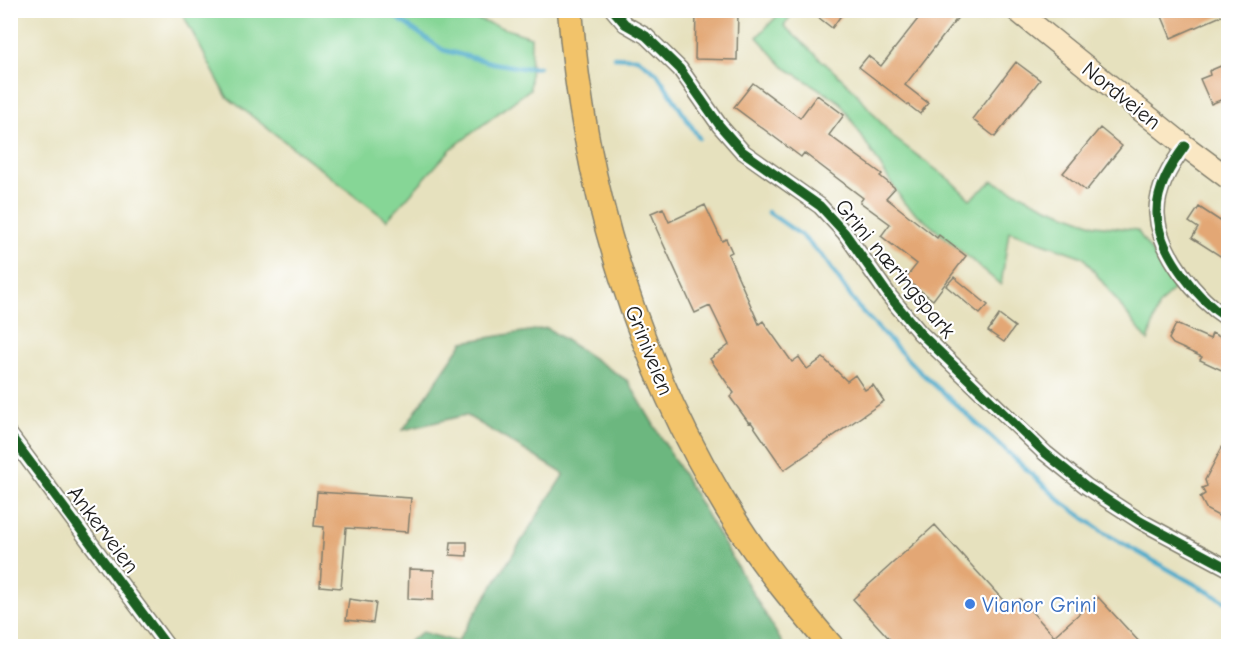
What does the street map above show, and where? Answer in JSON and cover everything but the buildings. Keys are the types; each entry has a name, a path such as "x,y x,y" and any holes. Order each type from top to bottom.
{"main road":[{"name":"Griniveien","path":"570,10 580,97 595,180 624,285 659,377 689,439 738,525 784,590 831,646"},
{"name":"Nordveien","path":"1016,10 1228,178"}],"street":[{"name":"Grini næringspark","path":"613,10 625,24 646,36 680,69 720,126 741,151 820,206 845,233 890,297 920,333 1045,453 1086,486 1140,521 1228,568"},
{"path":"1185,146 1175,160 1159,197 1157,213 1161,236 1181,274 1213,309 1228,319"},
{"name":"Ankerveien","path":"10,435 167,646"}],"green space":[{"path":"181,11 450,11 531,37 530,89 451,149 387,220 227,97"},
{"path":"782,11 794,11 784,26 851,87 893,137 950,180 970,199 993,181 1047,207 1095,225 1137,230 1175,287 1158,307 1148,341 1083,257 1009,231 1001,285 904,203 840,102 784,67 757,37"},
{"path":"547,328 628,381 784,646 403,646 422,632 457,642 564,474 466,415 403,430 463,342"}],"waterway":[{"path":"393,10 397,18 443,50 493,63 522,68 539,67"},
{"path":"614,57 637,58 657,73 699,138"},
{"path":"768,212 801,235 824,258 858,307 916,368 1062,502 1106,534 1228,603"}],"cycle path":[{"path":"613,10 625,24 646,36 680,69 720,126 742,151 820,206 845,233 890,297 920,333 1045,453 1086,486 1140,521 1228,568"},
{"path":"1185,146 1170,169 1159,195 1157,205 1159,229 1172,259 1182,274 1204,300 1228,319"},
{"path":"10,435 167,646"}],"place":[{"name":"Vianor Grini","path":"970,604"}]}
